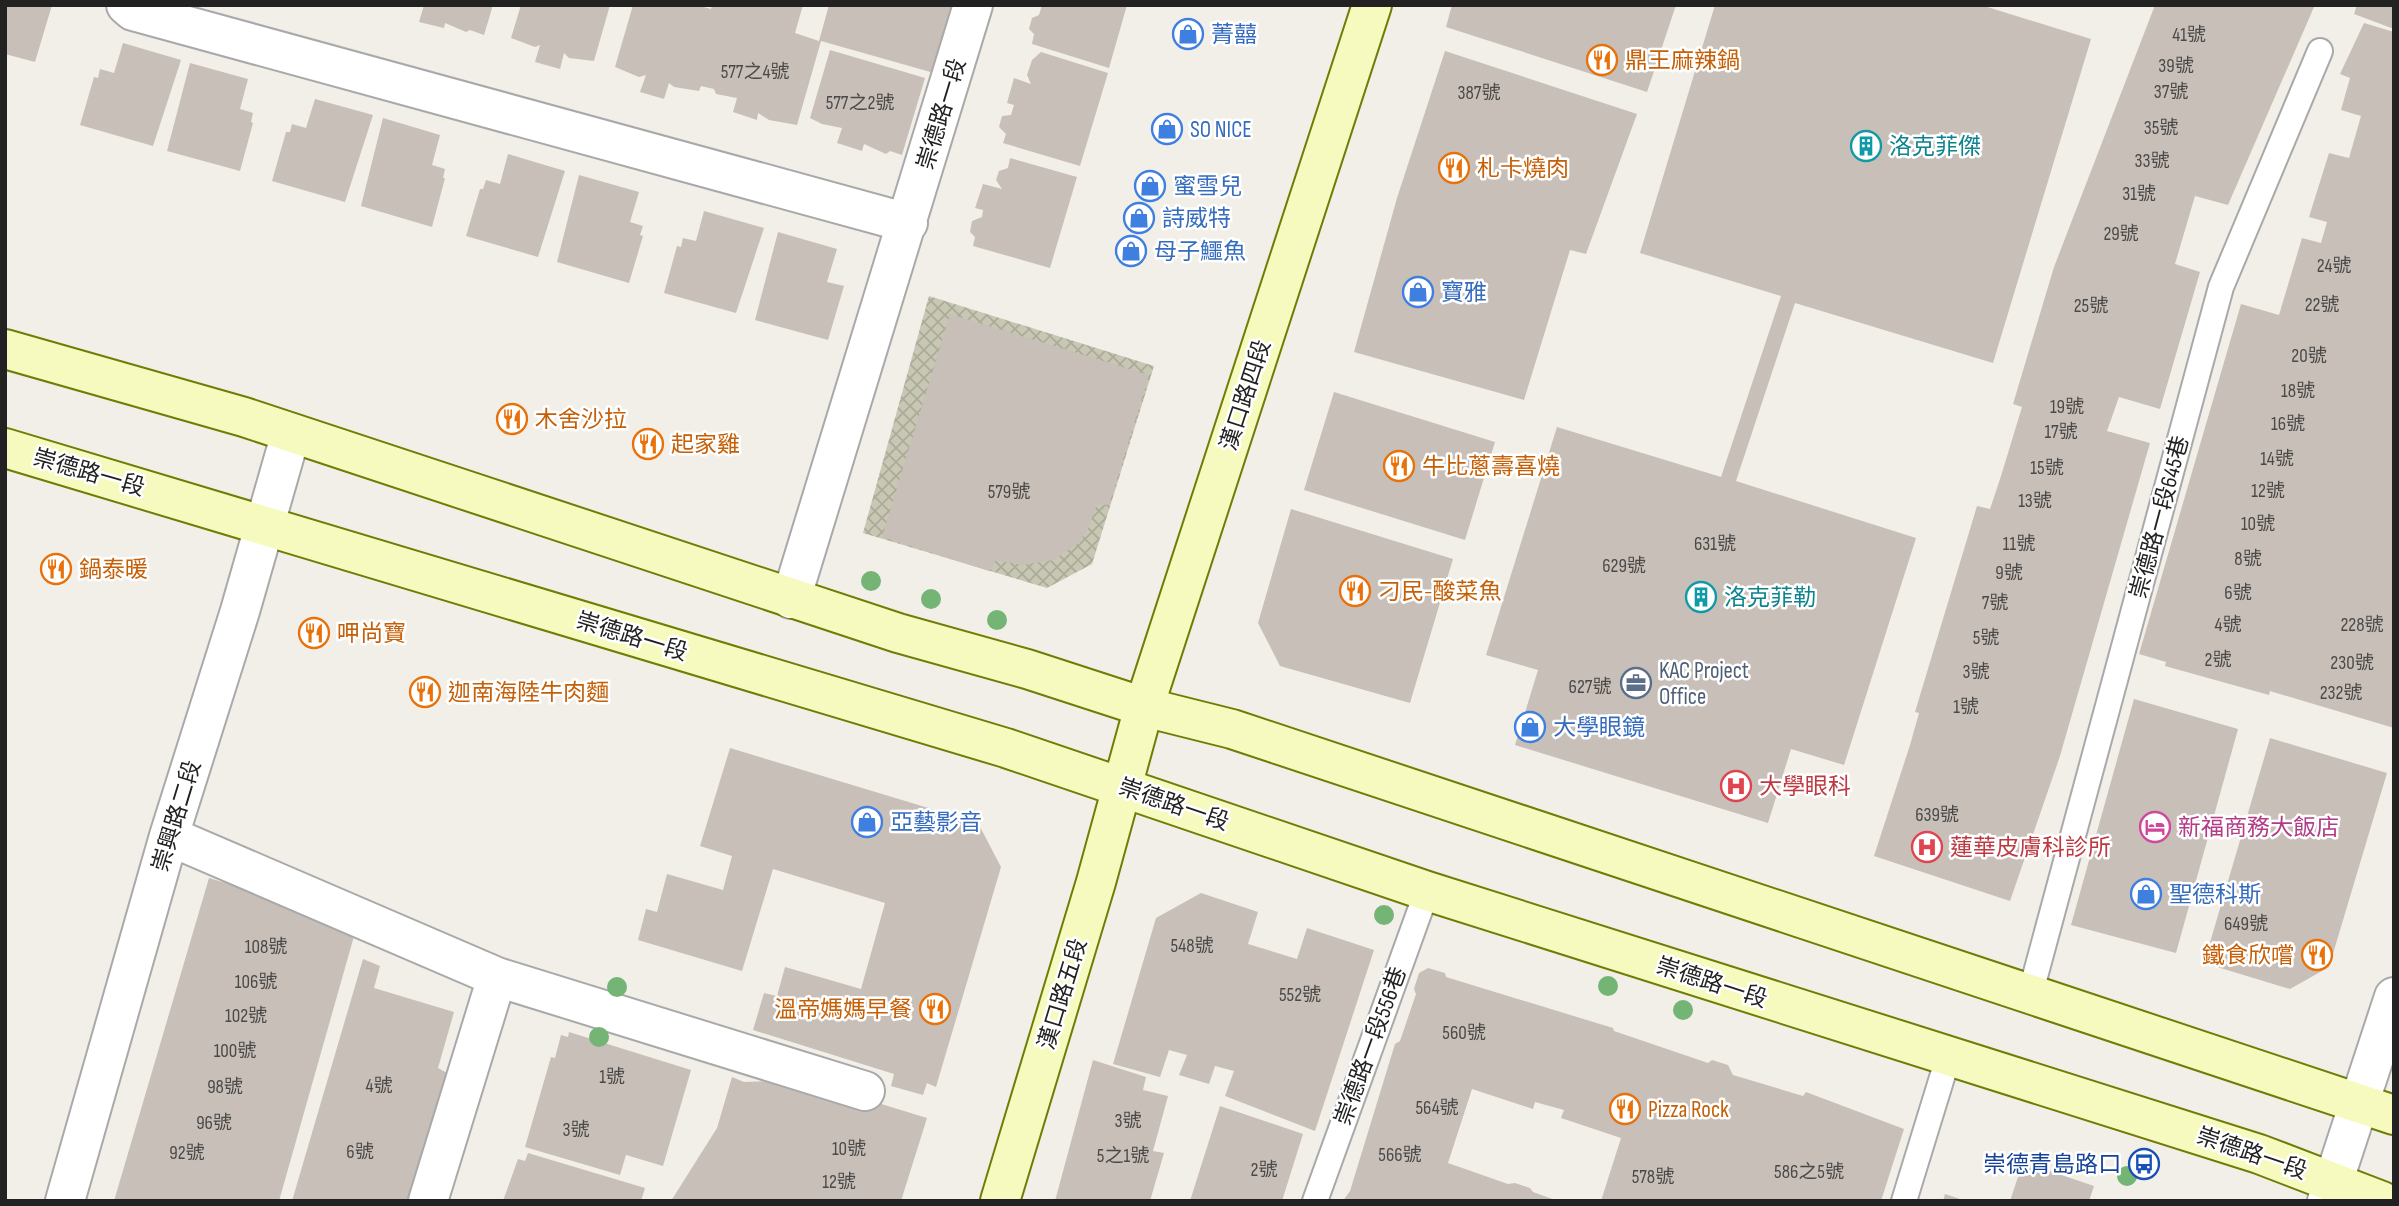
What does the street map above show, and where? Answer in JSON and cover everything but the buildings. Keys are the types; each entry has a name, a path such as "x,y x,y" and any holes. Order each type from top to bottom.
{"main road":[{"name":"漢口路四段","path":"1123,787 1144,707 1372,5"},
{"path":"5,349 290,433 791,599 1144,707 1232,729 2377,1109"},
{"name":"崇德路一段","path":"5,448 1006,748 1427,891 1948,1058 2259,1154 2331,1191 2382,1201"},
{"name":"漢口路五段","path":"1000,1201 1123,787"}],"street":[{"path":"126,5 133,11 908,223"},
{"name":"崇德路一段","path":"791,599 973,5"},
{"name":"崇興路二段","path":"65,1201 169,836 290,433"},
{"path":"169,836 497,977 865,1091"},
{"path":"428,1201 497,977"},
{"path":"2331,1191 2377,1109 2394,997"}],"lane":[{"name":"崇德路一段645巷","path":"2030,995 2221,287 2320,51"},
{"name":"崇德路一段556巷","path":"1315,1201 1427,891"},
{"path":"1904,1201 1948,1058"}],"shaded area":[{"path":"929,296 1154,366 1092,564 1047,588 863,533"}],"place":[{"name":"菁囍","path":"1188,34"},
{"name":"鼎王麻辣鍋","path":"1602,60"},
{"name":"SO NICE","path":"1167,129"},
{"name":"洛克菲傑","path":"1866,146"},
{"name":"札卡燒肉","path":"1454,168"},
{"name":"蜜雪兒","path":"1150,186"},
{"name":"詩威特","path":"1139,218"},
{"name":"母子鱷魚","path":"1131,251"},
{"name":"寶雅","path":"1418,292"},
{"name":"木舍沙拉","path":"512,419"},
{"name":"起家雞","path":"648,444"},
{"name":"牛比蔥壽喜燒","path":"1399,466"},
{"name":"鍋泰暖","path":"56,569"},
{"name":"刁民-酸菜魚","path":"1355,591"},
{"name":"洛克菲勒","path":"1701,597"},
{"name":"呷尚寶","path":"314,633"},
{"name":"KAC Project Office","path":"1636,683"},
{"name":"迦南海陸牛肉麵","path":"425,692"},
{"name":"大學眼鏡","path":"1530,727"},
{"name":"大學眼科","path":"1736,786"},
{"name":"亞藝影音","path":"867,822"},
{"name":"新福商務大飯店","path":"2155,827"},
{"name":"蓮華皮膚科診所","path":"1927,847"},
{"name":"聖德科斯","path":"2146,894"},
{"name":"鐵食欣嚐","path":"2317,955"},
{"name":"溫帝媽媽早餐","path":"935,1009"},
{"name":"Pizza Rock","path":"1625,1109"},
{"name":"崇德青島路口","path":"2144,1164"}]}
